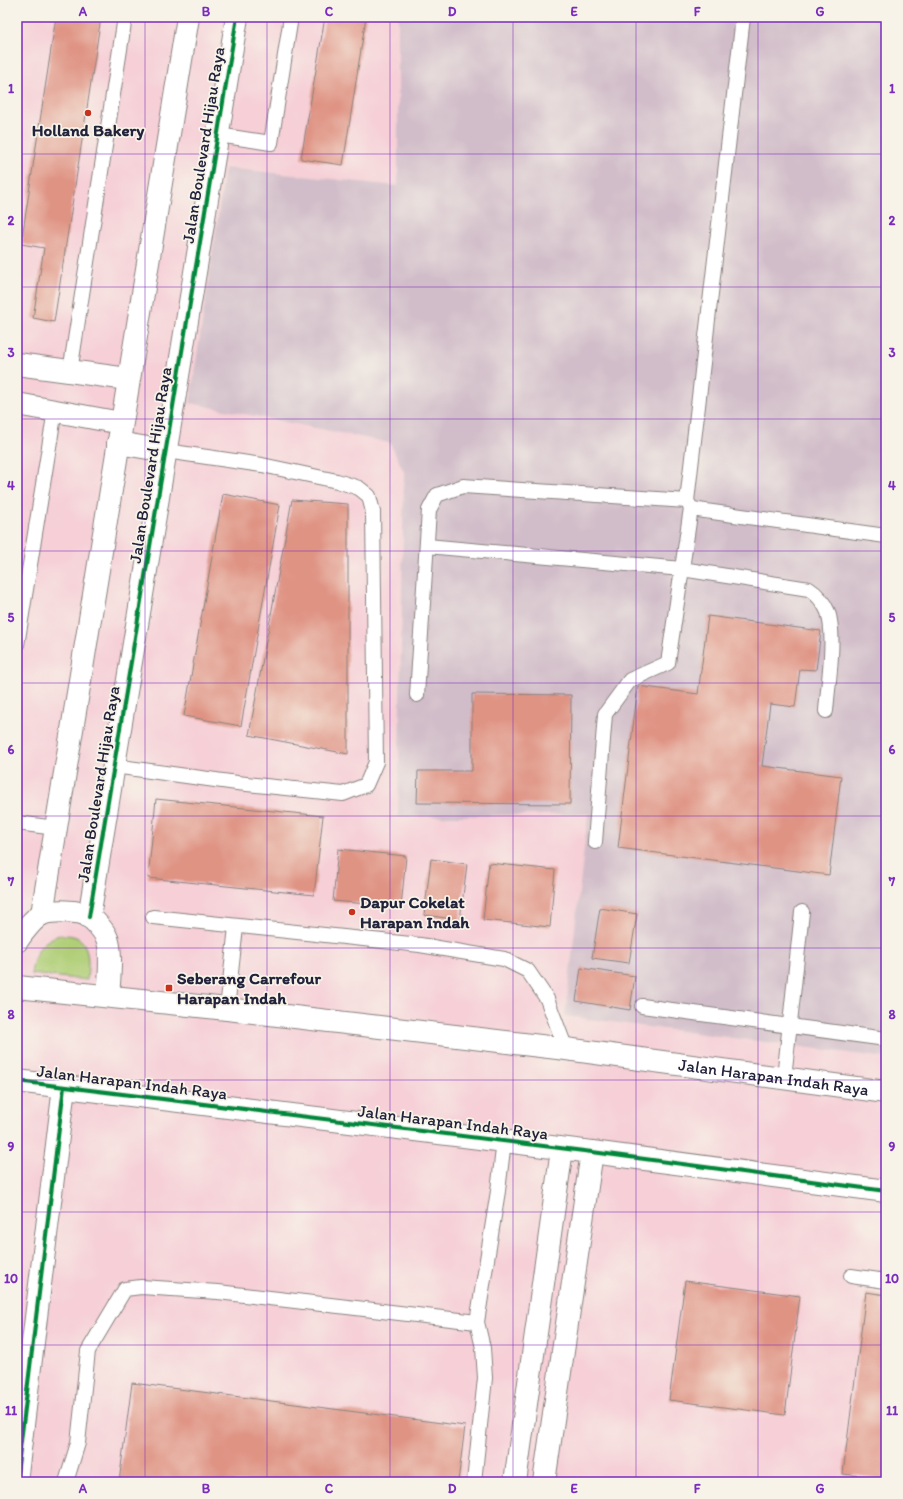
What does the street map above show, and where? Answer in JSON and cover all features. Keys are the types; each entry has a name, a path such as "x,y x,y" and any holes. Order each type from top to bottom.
{"street":[{"name":"Jalan Boulevard Hijau Raya","path":"42,914 188,17"},
{"name":"Jalan Boulevard Hijau Raya","path":"89,917 237,17"},
{"path":"17,364 128,379"},
{"path":"17,404 55,410 166,451"},
{"path":"17,941 23,932 42,914 57,911 80,913 89,917 107,936 111,970 108,996"},
{"name":"Jalan Harapan Indah Raya","path":"17,987 227,1009 566,1049 886,1092"},
{"name":"Jalan Harapan Indah Raya","path":"17,1081 592,1152 886,1191"},
{"path":"17,1474 64,1087"},
{"path":"515,1482 562,1149"},
{"path":"544,1482 592,1152"}],"lane":[{"path":"70,372 125,17"},
{"path":"218,135 271,143 292,17"},
{"path":"596,842 606,714 630,680 668,663 682,569 743,17"},
{"path":"17,645 55,410"},
{"path":"114,766 237,783 343,794 366,785 376,762 373,512 369,496 359,488 337,481 262,465 166,451"},
{"path":"417,695 429,510 437,495 463,486 689,504 698,510 886,536"},
{"path":"427,546 682,569 809,589 816,594 828,612 832,635 826,711"},
{"path":"17,823 56,828"},
{"path":"784,1078 802,912"},
{"path":"152,917 420,945 504,959 528,971 547,999 566,1049"},
{"path":"227,1009 236,926"},
{"path":"642,1006 886,1039"},
{"path":"474,1482 485,1378 483,1348 478,1322 504,1142"},
{"path":"851,1276 886,1281"},
{"path":"66,1482 78,1443 88,1351 125,1289 141,1287 218,1292 478,1322"}],"shaded area":[{"path":"17,17 398,17 398,186 225,168 190,403 390,442 404,472 398,817 588,814 565,1016 886,1058 886,1482 17,1482"},
{"path":"398,17 886,17 886,1058 565,1016 588,814 398,817 404,472 390,443 190,403 225,168 398,186"}],"green space":[{"path":"60,935 76,937 85,946 88,958 87,980 31,974 36,955 42,945"}],"building":[{"path":"17,17 21,17 18,44 17,44"},
{"path":"56,17 101,17 54,322 33,318 44,248 21,244"},
{"path":"325,17 366,17 343,165 301,159"},
{"path":"223,494 280,505 241,726 184,716"},
{"path":"292,500 348,504 348,754 249,735"},
{"path":"708,616 821,631 816,670 800,669 795,707 770,704 762,766 841,776 829,875 618,848 638,686 698,694"},
{"path":"472,694 571,695 570,804 417,803 418,771 472,771"},
{"path":"156,799 323,816 314,895 148,878"},
{"path":"338,849 406,856 401,907 333,901"},
{"path":"431,859 467,864 460,920 424,915"},
{"path":"489,863 555,870 550,927 483,920"},
{"path":"600,908 637,914 629,963 592,958"},
{"path":"581,968 635,976 630,1010 576,1001"},
{"path":"685,1281 800,1296 785,1415 669,1400"},
{"path":"866,1292 886,1295 886,1479 843,1474"},
{"path":"132,1383 465,1426 458,1482 119,1482"}],"cycle path":[{"path":"89,917 237,17"},
{"path":"17,1081 592,1152 886,1191"},
{"path":"17,1474 64,1087"}],"place":[{"name":"Holland Bakery","path":"88,113"},
{"name":"Dapur Cokelat Harapan Indah","path":"352,912"},
{"name":"Seberang Carrefour Harapan Indah","path":"169,988"}]}
